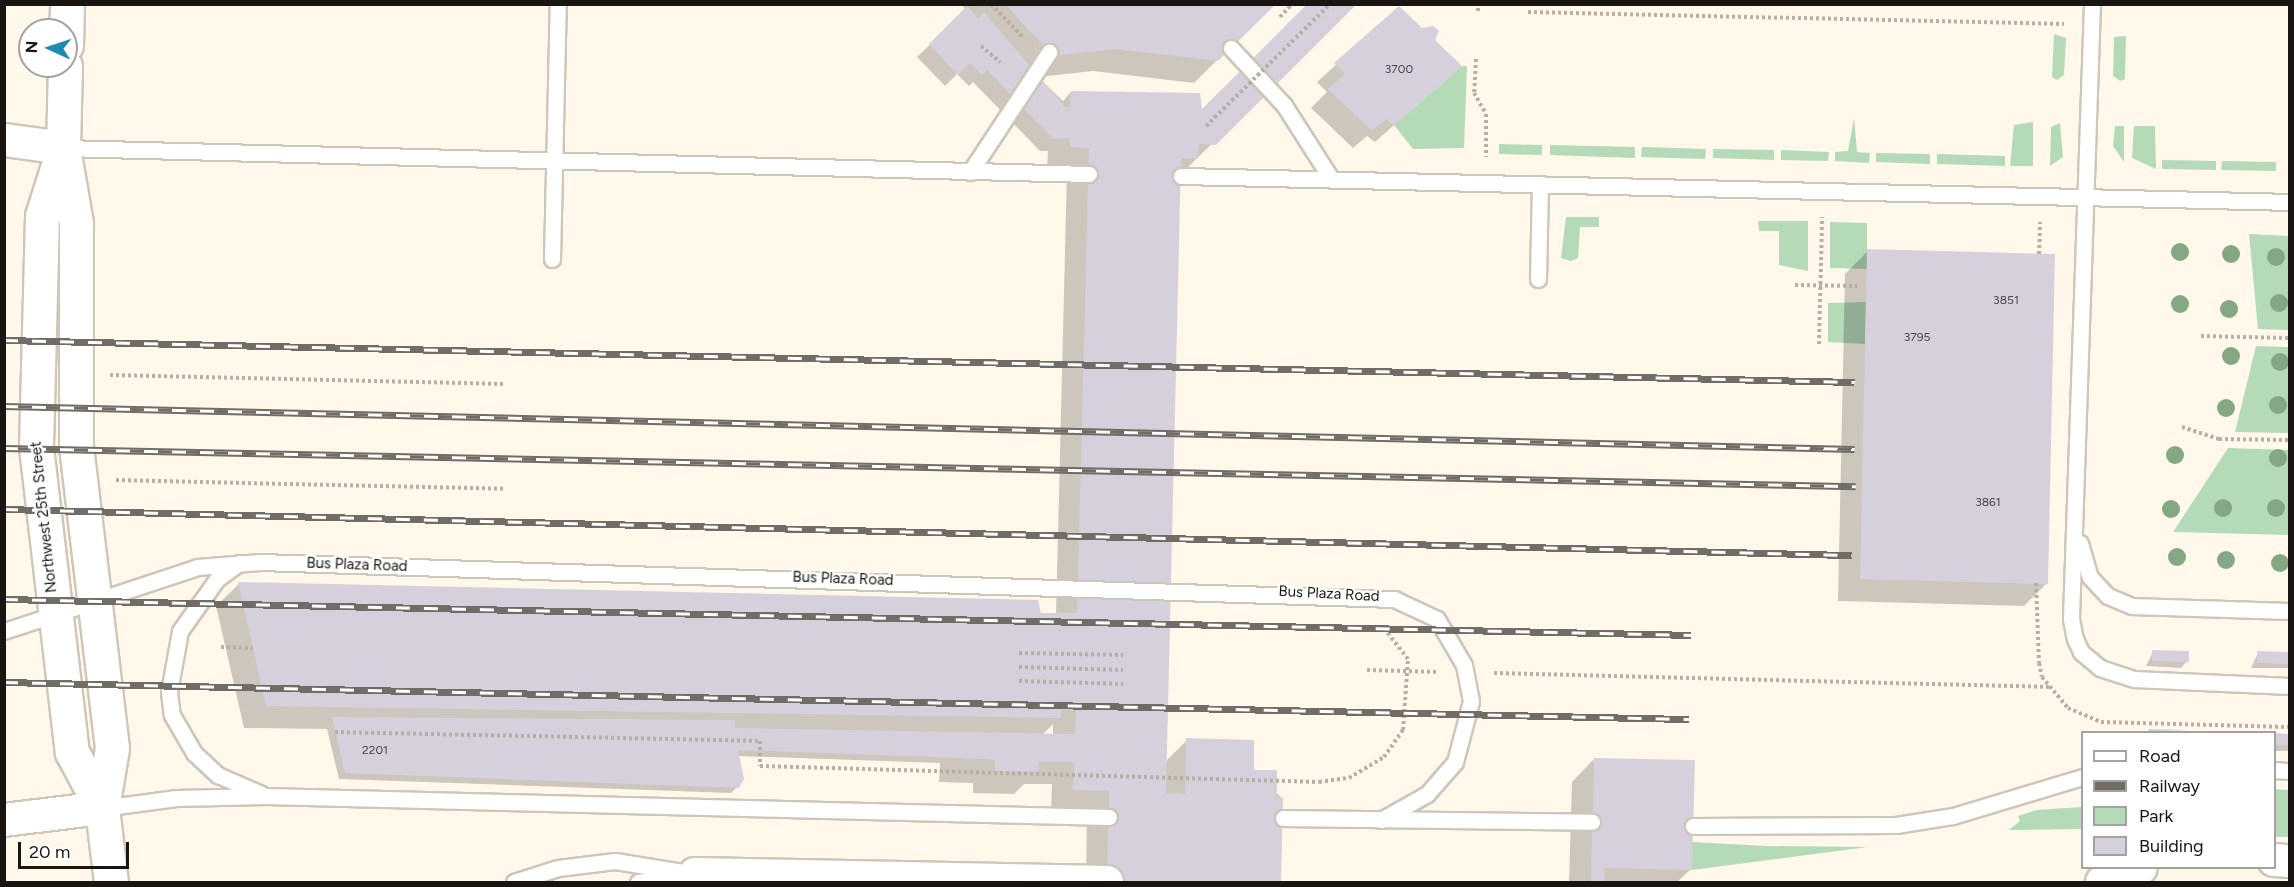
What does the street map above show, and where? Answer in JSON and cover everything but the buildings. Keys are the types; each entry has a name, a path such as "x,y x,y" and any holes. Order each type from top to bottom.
{"street":[{"name":"Northwest 25th Street","path":"65,78 63,148 75,205 76,446 92,598 112,748 102,808 111,882"},
{"path":"4,140 63,148"},
{"name":"Northwest 25th Street","path":"63,148 42,216 36,427 54,611 72,752 102,808"},
{"path":"4,820 102,808"},
{"path":"2102,882 2136,869"},
{"path":"695,874 1107,882"}],"lane":[{"path":"552,259 558,4"},
{"path":"2092,4 2078,533 2071,619 2075,639 2089,660 2134,679 2289,686"},
{"path":"1232,48 1284,105 1332,180"},
{"path":"970,172 1049,52"},
{"path":"63,148 1089,174"},
{"path":"1181,176 2088,195 2289,202"},
{"path":"1538,279 1540,184"},
{"path":"2078,533 2090,577 2109,596 2132,606 2289,611"},
{"path":"239,563 203,596 180,631 169,693 178,728 194,753 218,775 266,796"},
{"name":"Bus Plaza Road","path":"4,631 92,598 197,567 239,563 1394,598 1437,619 1464,665 1471,701 1455,762 1426,794 1381,820"},
{"path":"1693,826 1896,825 1953,816 2081,777"},
{"path":"102,808 176,798 266,796 1109,817"},
{"path":"1283,818 1592,822"},
{"path":"514,882 558,868 615,861 695,874"},
{"path":"638,882 695,874"}],"path":[{"path":"990,4 1023,37"},
{"path":"1280,17 1292,4"},
{"path":"1206,126 1330,4"},
{"path":"1478,4 1478,11"},
{"path":"1528,12 2066,24"},
{"path":"981,46 1000,62"},
{"path":"1476,59 1474,93 1486,114 1486,165"},
{"path":"1819,344 1822,217"},
{"path":"2039,254 2040,221"},
{"path":"1795,285 1857,286"},
{"path":"2201,336 2289,338"},
{"path":"102,375 505,384"},
{"path":"2182,427 2219,439 2289,440"},
{"path":"104,480 506,489"},
{"path":"335,732 760,741 760,766 1319,782 1349,778 1384,757 1403,730 1409,672 1397,641 1380,624"},
{"path":"221,647 253,648"},
{"path":"1019,653 1123,655"},
{"path":"1019,667 1123,670"},
{"path":"1367,670 1444,672"},
{"path":"1487,673 2049,687"},
{"path":"1019,681 1123,684"}],"green space":[{"path":"2054,34 2066,38 2064,75 2057,80 2052,77"},
{"path":"2126,36 2125,79 2120,81 2113,76 2114,37"},
{"path":"1462,66 1467,66 1464,148 1413,149 1394,125"},
{"path":"1854,118 1857,152 1870,153 1869,163 1835,161 1835,152 1848,151"},
{"path":"2033,122 2033,166 2010,166 2014,125"},
{"path":"2060,123 2063,157 2050,166 2051,127"},
{"path":"2115,126 2124,126 2124,162 2113,146"},
{"path":"2134,126 2155,126 2156,169 2132,158"},
{"path":"1499,144 1542,145 1542,155 1499,154"},
{"path":"1550,145 1635,147 1635,158 1550,155"},
{"path":"1642,147 1706,149 1705,159 1641,157"},
{"path":"1713,149 1774,150 1774,160 1713,158"},
{"path":"1781,150 1829,152 1828,161 1781,160"},
{"path":"1876,153 1930,154 1930,164 1876,162"},
{"path":"1937,154 2005,156 2005,166 1937,164"},
{"path":"2162,160 2216,161 2216,170 2162,169"},
{"path":"2222,161 2276,162 2276,171 2221,170"},
{"path":"1566,217 1599,217 1599,227 1580,227 1578,258 1571,261 1561,258"},
{"path":"1758,221 1808,221 1808,271 1779,265 1779,231 1759,231"},
{"path":"1830,222 1867,223 1867,269 1830,268"},
{"path":"2249,234 2289,236 2289,330 2258,329"},
{"path":"1866,302 1865,344 1828,342 1828,303"},
{"path":"2256,346 2289,347 2289,433 2235,432"},
{"path":"2228,448 2289,450 2289,535 2173,532"},
{"path":"2276,789 2289,790 2289,837 2276,837"},
{"path":"2081,807 2081,829 2009,830 2020,821 2018,816 2036,810"},
{"path":"1692,842 1767,846 1868,847 1692,870"}],"railway":[{"path":"4,340 1855,382"},
{"path":"4,406 1855,449"},
{"path":"4,448 1856,486"},
{"path":"4,509 1852,555"},
{"path":"4,599 1691,635"},
{"path":"4,682 1689,719"}]}
